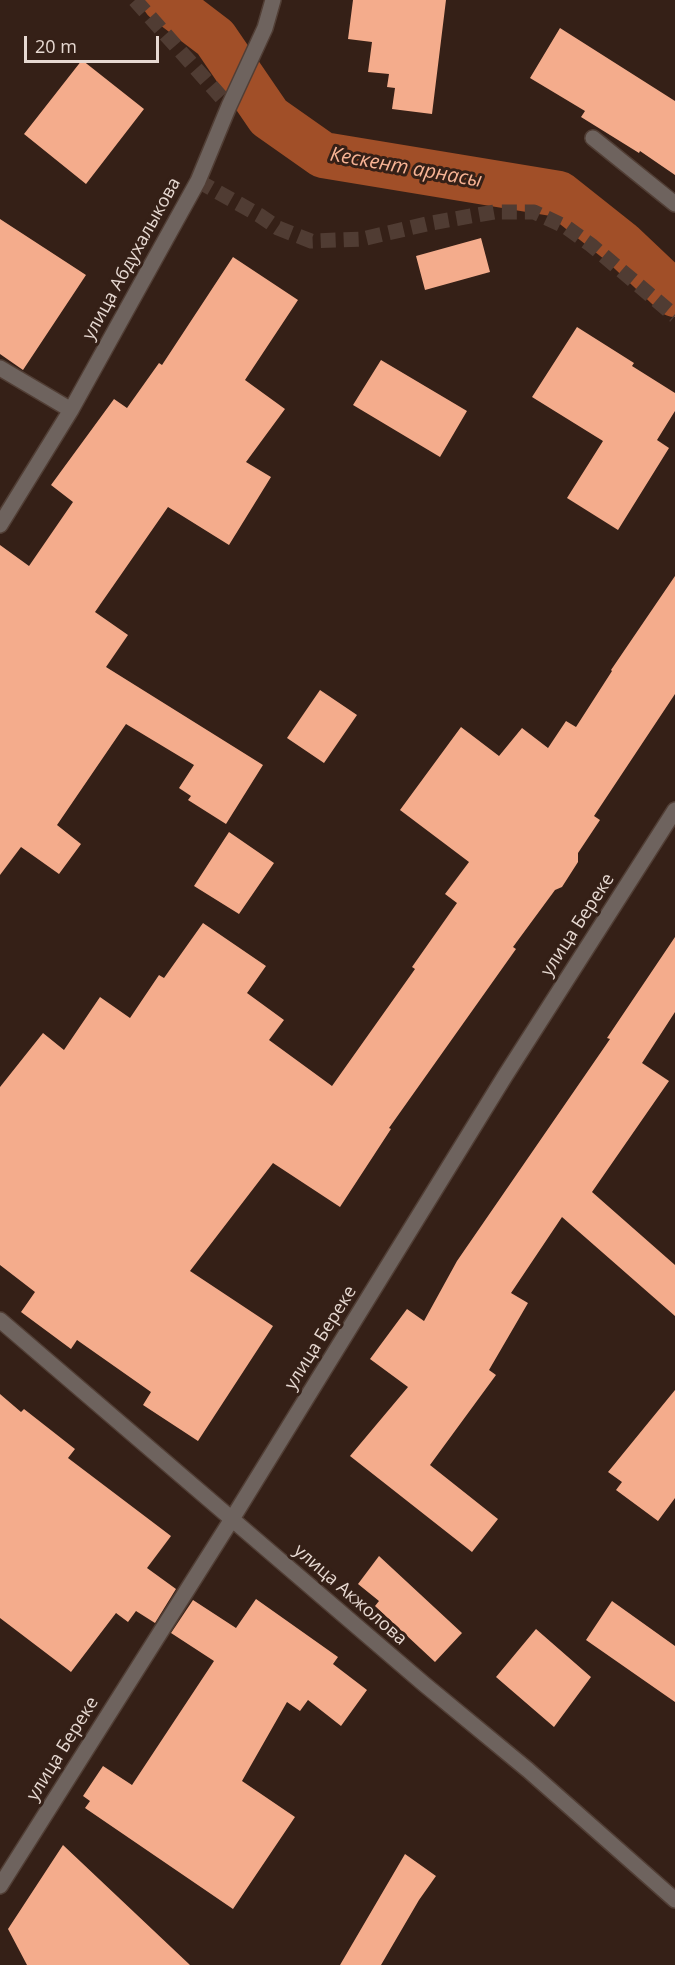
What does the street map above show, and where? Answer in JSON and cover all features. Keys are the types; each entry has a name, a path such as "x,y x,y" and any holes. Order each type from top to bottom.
{"street":[{"name":"улица Абдухалыкова","path":"0,525 70,410 198,181 265,28 273,0"},
{"path":"592,138 675,204"},
{"path":"0,368 70,410"},
{"name":"улица Береке","path":"0,1886 232,1519 505,1076 675,810"},
{"name":"улица Акжолова","path":"0,1320 528,1770 675,1900"}],"building":[{"path":"353,0 446,0 432,114 392,109 395,88 387,87 389,74 368,72 372,42 348,39"},
{"path":"560,28 675,101 675,175 640,151 639,153 581,117 585,111 530,78"},
{"path":"82,60 144,109 86,184 24,134"},
{"path":"0,219 86,275 23,370 0,354"},
{"path":"481,238 490,272 425,290 416,256"},
{"path":"233,257 298,300 245,380 285,409 246,462 271,477 229,545 168,507 95,612 128,635 106,667 263,765 226,824 188,800 191,796 179,788 194,765 126,724 57,825 81,844 59,874 21,847 0,875 0,545 29,566 73,502 51,485 114,399 127,408 159,363 162,365"},
{"path":"577,327 634,363 632,366 675,393 675,411 657,440 669,448 618,530 567,498 603,441 532,397"},
{"path":"381,360 467,411 440,457 353,405"},
{"path":"675,576 675,694 594,816 600,820 578,853 578,862 562,887 555,890 513,947 516,949 389,1128 391,1129 340,1207 273,1163 190,1271 273,1326 198,1441 143,1405 151,1392 77,1340 71,1349 21,1312 35,1292 0,1265 0,1087 43,1033 64,1050 100,997 130,1018 159,975 164,978 203,923 266,966 247,993 284,1020 269,1040 332,1086 415,969 412,967 457,903 445,894 469,862 400,810 461,727 499,756 522,728 548,748 566,721 576,727 611,670"},
{"path":"320,690 357,715 324,763 287,738"},
{"path":"229,832 274,863 239,914 194,886"},
{"path":"675,937 675,1012 642,1063 669,1081 592,1192 675,1265 675,1316 562,1217 511,1293 528,1303 489,1370 496,1375 430,1465 498,1519 472,1552 350,1456 408,1387 370,1359 407,1309 424,1321 457,1261 610,1039 607,1038"},
{"path":"675,1390 675,1498 658,1521 616,1490 622,1482 608,1472"},
{"path":"0,1394 21,1412 24,1409 75,1449 68,1458 171,1536 147,1568 176,1589 155,1623 136,1611 128,1622 116,1613 71,1672 0,1618"},
{"path":"379,1556 462,1633 435,1662 375,1606 379,1601 358,1584"},
{"path":"256,1599 338,1657 333,1664 367,1690 341,1726 308,1700 300,1711 287,1702 242,1781 295,1817 233,1909 85,1808 90,1801 83,1796 103,1766 132,1785 214,1661 171,1633 193,1600 236,1628"},
{"path":"612,1601 675,1646 675,1702 586,1640"},
{"path":"536,1629 591,1677 554,1727 496,1677"},
{"path":"63,1845 190,1965 27,1965 8,1929"},
{"path":"405,1854 436,1876 419,1900 381,1965 340,1965"}],"waterway":[{"name":"Кескент арнасы","path":"165,0 215,38 269,117 323,155 559,194 622,244 675,294"}],"tunnel":[{"path":"135,0 229,106"},
{"path":"198,181 278,228 311,241 362,239 431,223 494,212 534,212 566,227 591,245 675,316"}]}
